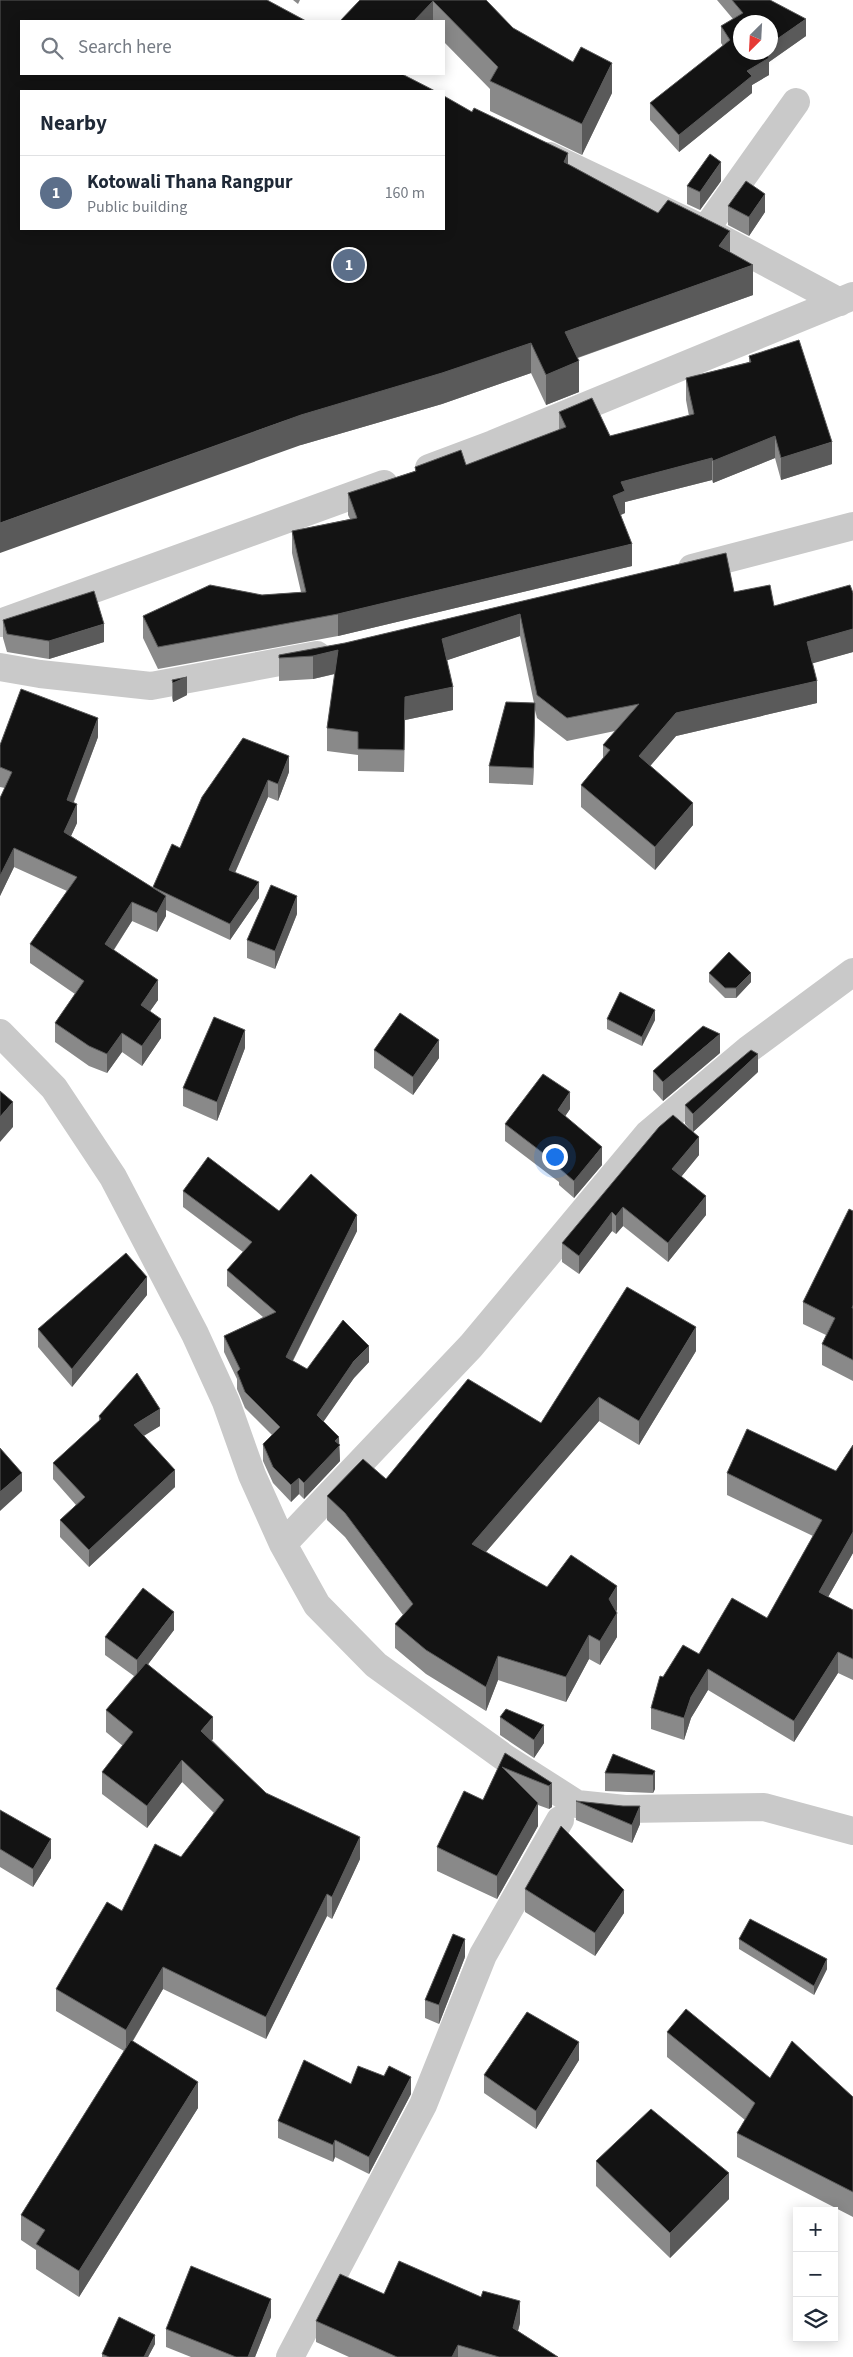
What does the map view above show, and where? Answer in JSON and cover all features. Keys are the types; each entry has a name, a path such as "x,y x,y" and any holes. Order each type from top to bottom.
{"street":[{"path":"706,230 796,102"},
{"path":"525,145 847,299"},
{"path":"0,623 493,444 847,299"},
{"path":"670,573 853,526"},
{"path":"0,667 40,674 151,686 341,650"},
{"path":"283,1544 472,1346 648,1134 749,1049 853,972"},
{"path":"0,1033 54,1088 113,1177 195,1334 226,1402 252,1475 283,1544 317,1605 376,1665 505,1758 577,1804 625,1809 764,1807 853,1831"},
{"path":"290,2357 423,2105 483,1955 560,1820"}],"building":[{"path":"0,0 267,0 304,20 20,20 20,75 404,75 433,90 20,90 20,230 445,230 445,97 472,112 474,108 568,153 564,162 658,213 668,200 730,231 719,246 753,265 565,332 579,361 546,375 531,343 442,373 301,415 0,523"},
{"path":"360,0 486,0 513,28 573,62 581,47 612,63 582,124 490,81 498,67 433,1 415,20 341,20"},
{"path":"732,0 770,0 806,19 778,38 778,15 740,15 743,13"},
{"path":"733,19 733,60 766,60 747,71 752,76 679,135 650,103 730,40 721,26"},
{"path":"710,154 721,162 700,192 687,186"},
{"path":"746,181 765,194 749,217 728,206"},
{"path":"799,340 832,442 781,458 775,436 713,461 712,458 621,482 625,491 613,496 632,544 338,614 158,647 143,616 210,585 262,595 306,592 292,531 357,518 348,493 416,471 415,467 461,450 466,465 566,427 559,412 592,398 610,436 694,414 686,378 751,362 749,356"},
{"path":"726,553 734,592 770,585 774,606 850,585 853,593 853,629 807,642 817,681 676,713 639,756 693,803 655,847 581,785 610,750 603,745 639,704 567,718 537,695 520,614 442,639 453,687 405,697 404,750 358,749 358,732 327,728 338,650 313,656 279,658 279,655 345,643"},
{"path":"94,591 104,624 49,641 7,634 3,620"},
{"path":"187,677 173,683 172,680"},
{"path":"21,689 98,718 67,800 77,804 64,832 166,896 157,913 132,902 105,944 158,980 141,1005 161,1019 142,1046 122,1033 107,1054 89,1046 55,1023 84,981 30,944 77,877 14,848 0,876 0,798 12,772 0,767 0,745"},
{"path":"506,702 535,703 533,768 489,766"},
{"path":"243,738 289,756 278,784 268,780 229,870 259,882 230,924 153,887 172,844 180,848 202,797"},
{"path":"271,885 297,896 275,951 247,940"},
{"path":"729,952 751,973 736,988 725,988 709,973"},
{"path":"620,992 655,1010 642,1037 607,1019"},
{"path":"400,1013 439,1040 413,1077 374,1050"},
{"path":"214,1017 245,1030 217,1102 183,1088"},
{"path":"703,1026 720,1034 663,1082 653,1071"},
{"path":"751,1050 758,1054 693,1114 685,1105"},
{"path":"543,1074 570,1092 558,1110 602,1147 574,1181 559,1168 560,1166 505,1124"},
{"path":"0,1091 13,1102 0,1117"},
{"path":"673,1115 699,1137 672,1169 706,1196 668,1243 623,1207 616,1216 612,1212 579,1256 562,1243 659,1127"},
{"path":"208,1157 279,1211 311,1174 357,1215 286,1357 307,1369 343,1320 369,1346 354,1361 317,1415 339,1437 335,1441 340,1445 304,1483 299,1478 291,1485 273,1467 263,1444 280,1427 245,1392 237,1372 240,1369 224,1336 276,1312 227,1270 252,1242 183,1191"},
{"path":"849,1209 853,1211 853,1360 822,1344 835,1318 803,1302"},
{"path":"126,1253 147,1277 72,1369 38,1329"},
{"path":"627,1287 696,1327 639,1421 599,1397 472,1544 547,1587 571,1555 617,1586 609,1599 617,1613 600,1641 589,1635 566,1677 498,1656 486,1687 426,1650 395,1624 413,1604 345,1513 327,1496 363,1459 386,1479 468,1379 541,1423"},
{"path":"137,1373 160,1409 134,1425 175,1470 89,1550 60,1520 85,1497 53,1463 101,1419 99,1416"},
{"path":"747,1429 836,1471 853,1445 853,1532 819,1592 853,1610 853,1659 838,1652 794,1721 708,1669 691,1697 684,1718 651,1708 660,1676 663,1677 683,1645 699,1654 732,1598 767,1618 822,1520 727,1473"},
{"path":"0,1448 22,1473 0,1492"},
{"path":"143,1588 174,1612 137,1660 105,1637"},
{"path":"146,1663 213,1717 201,1731 266,1793 360,1837 332,1897 327,1894 266,2017 163,1967 126,2030 56,1989 107,1902 122,1911 155,1844 181,1857 224,1800 182,1760 147,1806 102,1772 133,1732 106,1710"},
{"path":"506,1709 544,1725 534,1740 500,1717"},
{"path":"505,1753 552,1783 549,1786 502,1767 538,1803 497,1876 437,1847 464,1791 483,1800"},
{"path":"613,1754 655,1771 653,1775 605,1773"},
{"path":"576,1801 623,1806 640,1806 632,1825"},
{"path":"0,1810 51,1839 33,1869 0,1849"},
{"path":"561,1826 624,1890 595,1933 525,1889"},
{"path":"750,1919 827,1959 814,1986 739,1939"},
{"path":"453,1934 465,1939 439,2005 425,2000"},
{"path":"686,2009 770,2078 792,2041 853,2097 853,2192 737,2133 755,2103 667,2032"},
{"path":"527,2012 579,2042 536,2111 484,2075"},
{"path":"131,2040 198,2082 79,2271 36,2244 45,2230 21,2215"},
{"path":"304,2060 351,2084 358,2066 384,2076 389,2066 411,2077 369,2157 335,2140 333,2145 278,2121"},
{"path":"651,2109 729,2173 670,2233 596,2161"},
{"path":"399,2261 481,2297 483,2291 520,2301 513,2328 558,2357 499,2357 458,2345 452,2357 397,2357 316,2321 340,2274 384,2294"},
{"path":"191,2266 271,2299 248,2357 236,2357 166,2329"},
{"path":"119,2317 155,2335 144,2357 109,2357 102,2354"}],"place":[{"name":"Kotowali Thana Rangpur","path":"349,265"}]}
